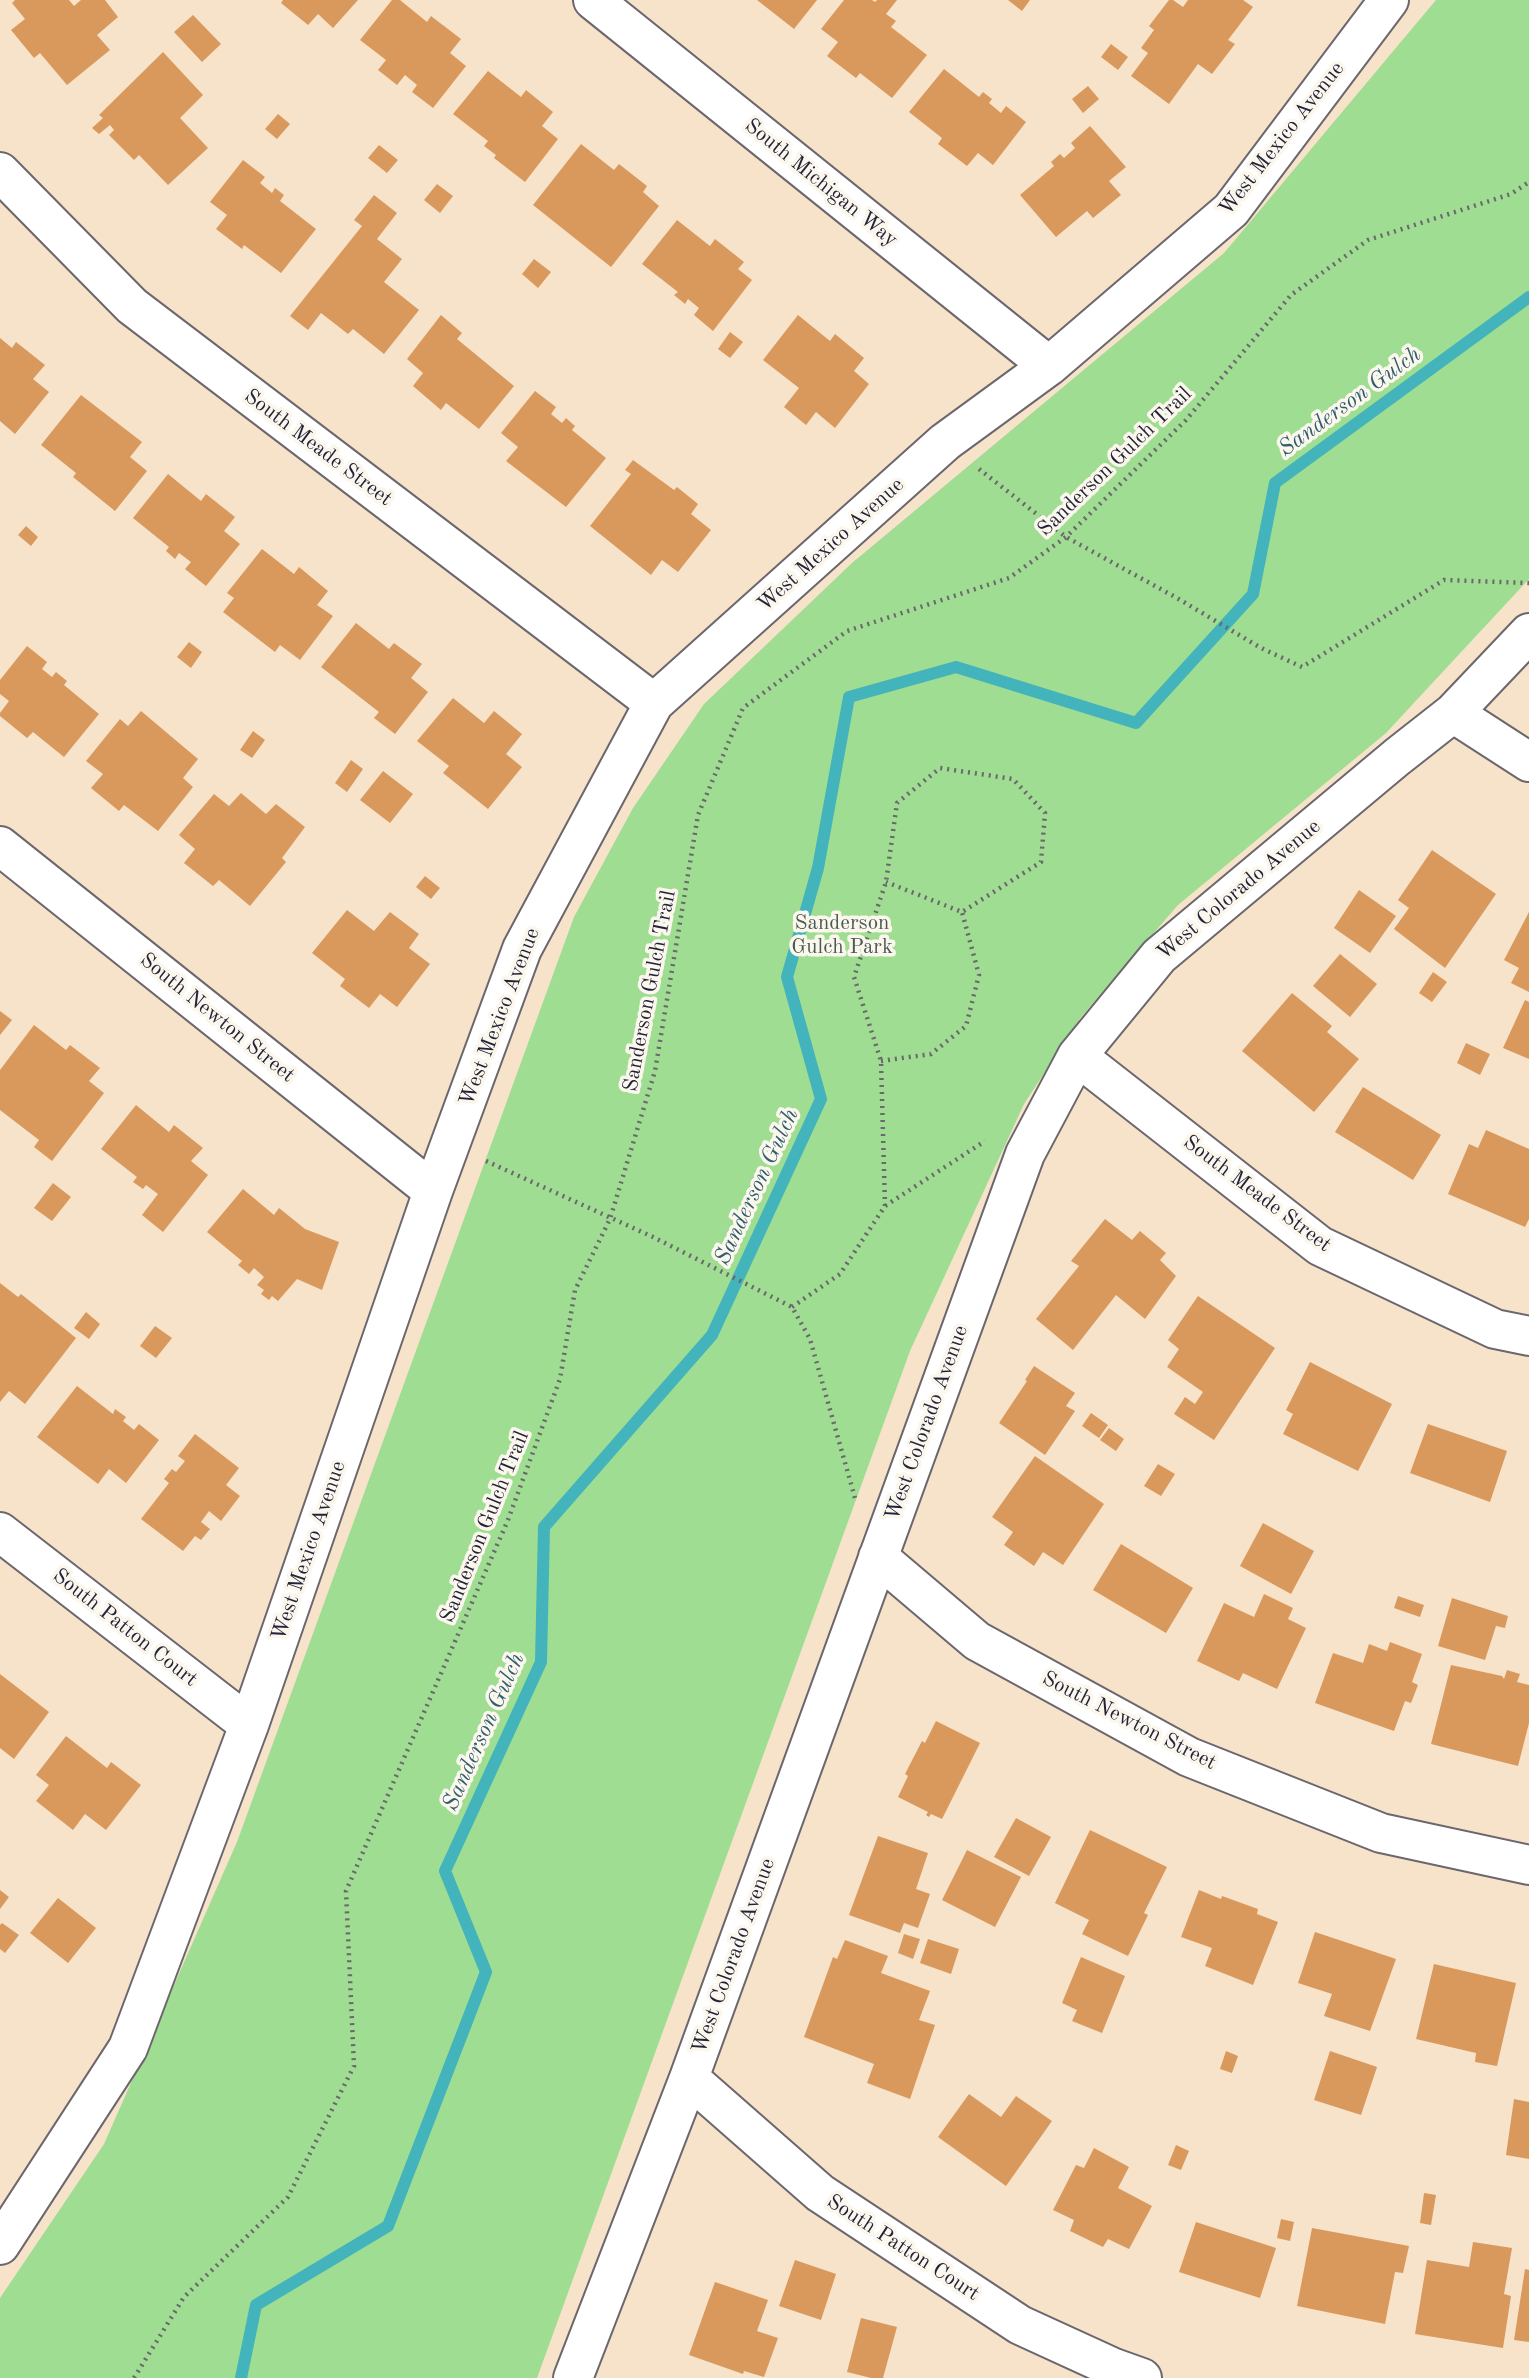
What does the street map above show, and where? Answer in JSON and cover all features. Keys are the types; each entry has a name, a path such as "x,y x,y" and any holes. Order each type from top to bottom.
{"street":[{"name":"South Michigan Way","path":"593,0 1049,366"},
{"name":"West Mexico Avenue","path":"0,2245 128,2048 249,1725 433,1191 522,949 654,703 945,442 1049,366 1231,210 1389,0"},
{"name":"South Meade Street","path":"0,172 132,306 654,703"},
{"name":"West Colorado Avenue","path":"573,2378 690,2078 1025,1154 1077,1056 1159,956 1453,713 1529,633"},
{"path":"1453,713 1529,762"},
{"name":"South Newton Street","path":"0,846 433,1191"},
{"name":"South Meade Street","path":"1077,1056 1320,1246 1495,1329 1529,1336"},
{"name":"South Patton Court","path":"0,1532 249,1725"},
{"name":"South Newton Street","path":"878,1558 978,1641 1189,1757 1381,1833 1529,1865"},
{"name":"South Patton Court","path":"690,2078 820,2193 1020,2325 1122,2375"}],"path":[{"name":"Sanderson Gulch Trail","path":"134,2378 184,2297 288,2197 354,2066 346,1891 508,1520 560,1380 575,1290 610,1219 655,1071 698,815 743,708 847,631 1009,578 1066,537 1186,420 1291,295 1368,240 1511,194 1529,182"},
{"path":"945,442 1066,537 1261,648 1302,667 1444,580 1529,583"},
{"path":"885,1206 881,1061 854,977 886,882 897,803 940,768 1013,779 1045,813 1041,862 962,912"},
{"path":"886,882 962,912"},
{"path":"881,1061 931,1054 966,1026 979,975 962,912"},
{"path":"792,1307 840,1274 885,1206 987,1140 1025,1154"},
{"path":"486,1161 653,1237 792,1307 810,1339 850,1484 878,1558"}],"green space":[{"name":"Sanderson Gulch Park","path":"1436,0 1529,0 1529,579 1386,733 1178,905 1081,1017 1024,1104 910,1351 537,2378 0,2378 0,2298 104,2144 237,1842 574,917 633,808 704,704 852,563 1224,253"}],"building":[{"path":"15,0 69,0 74,6 81,0 105,0 118,17 97,35 110,50 67,85 40,53 34,58 11,30 25,19 12,3"},
{"path":"283,0 358,0 333,28 318,14 308,25 281,3"},
{"path":"392,0 400,0 427,22 431,16 461,39 450,53 466,66 433,108 412,92 417,85 405,75 397,85 378,70 386,60 360,40"},
{"path":"757,0 817,0 794,29"},
{"path":"844,0 897,0 886,14 896,21 891,27 927,55 892,98 860,73 856,78 827,56 838,42 821,29"},
{"path":"1008,0 1030,0 1022,11"},
{"path":"1169,0 1183,7 1188,0 1243,0 1253,7 1228,40 1235,44 1212,74 1198,64 1169,104 1131,76 1148,53 1141,48 1154,30 1149,26"},
{"path":"193,15 221,44 202,62 174,32"},
{"path":"1111,44 1128,57 1118,70 1101,57"},
{"path":"163,52 203,95 180,118 208,148 168,185 139,155 134,160 109,135 114,130 110,125 99,134 92,128 103,118 99,115"},
{"path":"944,69 979,97 983,92 992,99 989,103 1001,113 1006,106 1026,122 993,165 978,153 967,166 938,144 942,138 909,112"},
{"path":"488,71 521,97 526,90 553,112 542,126 558,139 525,182 494,158 496,155 484,146 488,141 453,114"},
{"path":"1088,86 1099,99 1083,113 1072,99"},
{"path":"278,114 290,124 277,139 265,129"},
{"path":"1090,126 1126,167 1109,181 1121,195 1093,218 1087,211 1056,237 1020,195 1054,166 1051,162 1060,154 1064,158 1075,148 1071,143"},
{"path":"581,144 614,170 619,164 647,186 643,192 659,206 611,267 533,205"},
{"path":"379,145 398,160 387,173 368,158"},
{"path":"243,160 265,177 260,183 272,193 275,188 284,195 280,201 316,229 281,273 244,245 242,249 216,229 227,215 210,202"},
{"path":"437,184 453,196 440,213 424,200"},
{"path":"374,195 397,213 377,239 402,259 384,282 419,310 384,354 353,329 348,334 321,313 308,330 290,316 362,226 354,220"},
{"path":"677,220 710,246 715,239 744,262 738,269 752,280 713,331 694,315 699,308 688,299 685,304 674,295 678,292 642,264"},
{"path":"534,259 551,272 538,288 522,274"},
{"path":"441,315 462,333 457,339 514,386 479,429 446,403 441,410 413,386 423,373 407,359"},
{"path":"798,315 830,341 835,334 864,358 854,371 869,384 835,428 816,412 806,425 784,407 799,388 763,360"},
{"path":"730,332 743,342 730,358 718,349"},
{"path":"0,338 12,348 16,342 45,365 33,379 49,392 15,434 0,421"},
{"path":"535,391 556,407 551,414 562,423 566,418 575,426 572,430 606,458 566,507 506,461 518,447 501,433"},
{"path":"81,395 142,442 130,457 147,471 115,511 73,477 76,473 41,445"},
{"path":"633,460 674,490 677,487 698,504 691,514 711,530 678,572 662,560 651,575 590,526 631,474 625,470"},
{"path":"168,474 201,501 206,494 235,517 224,531 240,544 206,586 185,569 191,562 179,553 175,559 166,551 169,547 133,518"},
{"path":"26,526 38,537 31,546 18,535"},
{"path":"262,549 294,574 299,567 328,591 317,605 333,616 300,660 280,645 275,652 223,612 234,598 227,593"},
{"path":"356,623 389,649 394,643 422,664 411,678 428,692 395,734 374,718 379,712 321,667"},
{"path":"189,642 202,652 191,668 177,657"},
{"path":"27,646 47,662 42,669 52,677 56,672 67,681 64,685 99,714 64,757 33,732 27,738 0,716 9,701 0,694 0,680"},
{"path":"453,698 484,723 494,711 522,734 506,754 522,767 488,809 443,773 449,766 417,741"},
{"path":"141,711 198,759 183,778 193,787 158,831 124,805 119,811 91,788 103,774 86,761 120,719 128,726"},
{"path":"253,731 265,740 252,758 240,750"},
{"path":"351,760 363,769 347,792 335,783"},
{"path":"383,771 413,794 390,823 360,800"},
{"path":"241,793 266,814 276,804 305,827 282,858 286,862 250,906 219,880 213,886 184,863 195,849 179,835 214,794 229,806"},
{"path":"1432,850 1496,894 1445,968 1394,929 1409,908 1398,900"},
{"path":"425,876 440,888 431,899 416,887"},
{"path":"1359,890 1396,916 1370,953 1334,928"},
{"path":"347,910 374,931 390,912 419,934 409,948 430,964 397,1007 380,994 369,1008 340,986 345,979 312,953"},
{"path":"1529,912 1529,992 1511,983 1519,968 1504,960"},
{"path":"1340,954 1377,984 1350,1017 1313,986"},
{"path":"1433,972 1447,982 1432,1002 1419,993"},
{"path":"1292,993 1332,1026 1327,1032 1359,1059 1314,1112 1242,1051"},
{"path":"1525,1000 1529,1002 1529,1059 1503,1048"},
{"path":"0,1011 12,1020 0,1035"},
{"path":"34,1025 66,1050 70,1045 100,1068 89,1081 104,1093 52,1161 34,1147 39,1140 0,1110 0,1070"},
{"path":"1466,1043 1490,1054 1480,1075 1457,1063"},
{"path":"1363,1087 1441,1135 1413,1180 1335,1132"},
{"path":"136,1105 169,1132 174,1125 203,1148 191,1161 208,1175 163,1232 142,1215 158,1194 146,1185 143,1189 133,1182 137,1177 101,1149"},
{"path":"1486,1130 1529,1149 1529,1219 1525,1227 1448,1194 1469,1144 1478,1148"},
{"path":"53,1183 71,1197 52,1221 34,1208"},
{"path":"243,1189 274,1215 279,1208 305,1229 339,1242 322,1290 297,1279 278,1301 272,1296 269,1300 261,1294 264,1290 257,1285 264,1277 254,1268 249,1274 238,1265 242,1261 207,1232"},
{"path":"1105,1219 1132,1240 1140,1231 1166,1253 1160,1260 1176,1276 1145,1319 1116,1295 1073,1350 1036,1319 1079,1266 1071,1261"},
{"path":"0,1283 18,1297 21,1294 76,1338 25,1404 9,1391 0,1402"},
{"path":"1198,1296 1275,1348 1214,1440 1174,1414 1185,1397 1195,1404 1203,1392 1167,1367 1179,1349 1168,1340"},
{"path":"86,1312 100,1324 89,1339 74,1328"},
{"path":"155,1326 172,1338 156,1358 140,1346"},
{"path":"1310,1362 1392,1404 1358,1471 1283,1434 1293,1414 1286,1410"},
{"path":"1034,1366 1075,1393 1066,1406 1075,1411 1045,1455 999,1423"},
{"path":"77,1386 113,1414 115,1409 126,1417 123,1421 134,1430 139,1424 159,1440 126,1483 109,1469 98,1484 37,1437"},
{"path":"1091,1413 1108,1425 1099,1438 1082,1426"},
{"path":"1428,1424 1507,1451 1490,1502 1410,1473"},
{"path":"1109,1428 1124,1439 1116,1451 1100,1440"},
{"path":"195,1434 239,1468 226,1485 240,1496 221,1521 209,1511 201,1522 210,1529 201,1540 195,1536 183,1551 141,1519 169,1483 164,1479 172,1469 176,1472 185,1461 178,1456"},
{"path":"1035,1456 1104,1504 1063,1565 1043,1552 1034,1566 1004,1545 1013,1532 992,1517"},
{"path":"1158,1464 1175,1474 1161,1496 1144,1486"},
{"path":"1263,1523 1314,1551 1291,1594 1240,1566"},
{"path":"1121,1544 1193,1588 1166,1633 1093,1590"},
{"path":"1264,1594 1293,1608 1288,1619 1306,1628 1277,1689 1243,1673 1239,1681 1197,1661 1224,1603 1254,1617"},
{"path":"1398,1596 1424,1605 1420,1617 1394,1608"},
{"path":"1452,1598 1508,1616 1505,1628 1496,1626 1485,1660 1438,1646"},
{"path":"1390,1642 1422,1654 1412,1682 1418,1685 1411,1703 1405,1701 1394,1731 1315,1703 1333,1653 1363,1663 1369,1644 1387,1651"},
{"path":"1451,1665 1502,1676 1504,1679 1507,1670 1520,1674 1517,1682 1529,1685 1529,1723 1518,1766 1431,1744"},
{"path":"0,1674 49,1712 14,1759 0,1748"},
{"path":"936,1721 980,1743 942,1819 931,1814 929,1817 926,1815 928,1812 898,1797 908,1776 905,1774"},
{"path":"66,1736 107,1768 111,1762 141,1785 106,1830 85,1814 73,1830 36,1801 49,1785 36,1775"},
{"path":"1016,1818 1051,1837 1029,1876 994,1857"},
{"path":"1090,1830 1167,1867 1144,1913 1148,1915 1128,1956 1082,1934 1089,1920 1055,1903"},
{"path":"878,1836 928,1853 916,1889 930,1894 918,1928 904,1923 900,1933 849,1915"},
{"path":"967,1850 1021,1877 995,1927 942,1900"},
{"path":"0,1890 9,1897 0,1909"},
{"path":"1199,1890 1258,1909 1257,1914 1278,1922 1253,1985 1205,1966 1212,1948 1181,1937"},
{"path":"58,1898 96,1928 68,1963 30,1933"},
{"path":"2,1923 19,1935 5,1953 0,1949"},
{"path":"1315,1932 1396,1959 1370,2031 1324,2016 1332,1994 1298,1983"},
{"path":"904,1934 920,1939 913,1959 898,1953"},
{"path":"928,1939 959,1949 951,1974 920,1963"},
{"path":"845,1940 888,1956 881,1973 930,1991 919,2020 935,2025 910,2099 867,2083 874,2064 804,2037 833,1957 837,1959"},
{"path":"1081,1957 1125,1976 1102,2033 1072,2021 1077,2010 1062,2003"},
{"path":"1434,1964 1516,1983 1497,2066 1475,2062 1476,2053 1416,2039"},
{"path":"1226,2051 1238,2056 1232,2073 1220,2069"},
{"path":"1330,2051 1377,2067 1361,2115 1314,2100"},
{"path":"969,2094 1001,2117 1016,2096 1052,2121 1006,2186 938,2137"},
{"path":"1514,2099 1529,2102 1529,2159 1506,2155"},
{"path":"1176,2145 1189,2151 1181,2170 1168,2165"},
{"path":"1094,2148 1129,2167 1118,2188 1152,2206 1129,2249 1108,2239 1103,2247 1070,2231 1074,2220 1053,2210 1076,2165 1084,2168"},
{"path":"1424,2193 1436,2195 1431,2225 1420,2223"},
{"path":"1281,2219 1294,2222 1290,2241 1277,2238"},
{"path":"1196,2222 1276,2248 1260,2298 1179,2272"},
{"path":"1312,2228 1409,2246 1403,2273 1395,2272 1385,2324 1297,2306"},
{"path":"1473,2242 1512,2248 1504,2294 1511,2296 1503,2348 1415,2334 1427,2260 1469,2267"},
{"path":"795,2260 836,2274 821,2320 779,2306"},
{"path":"1525,2269 1529,2270 1529,2342 1514,2340"},
{"path":"715,2282 768,2300 757,2331 778,2338 764,2377 744,2371 743,2374 689,2355"},
{"path":"861,2318 897,2327 883,2378 847,2372"}],"waterway":[{"name":"Sanderson Gulch","path":"241,2378 256,2305 388,2226 486,1972 445,1871 541,1662 544,1527 712,1335 821,1099 787,977 818,868 849,697 956,667 1136,723 1253,594 1275,483 1529,297"}]}
